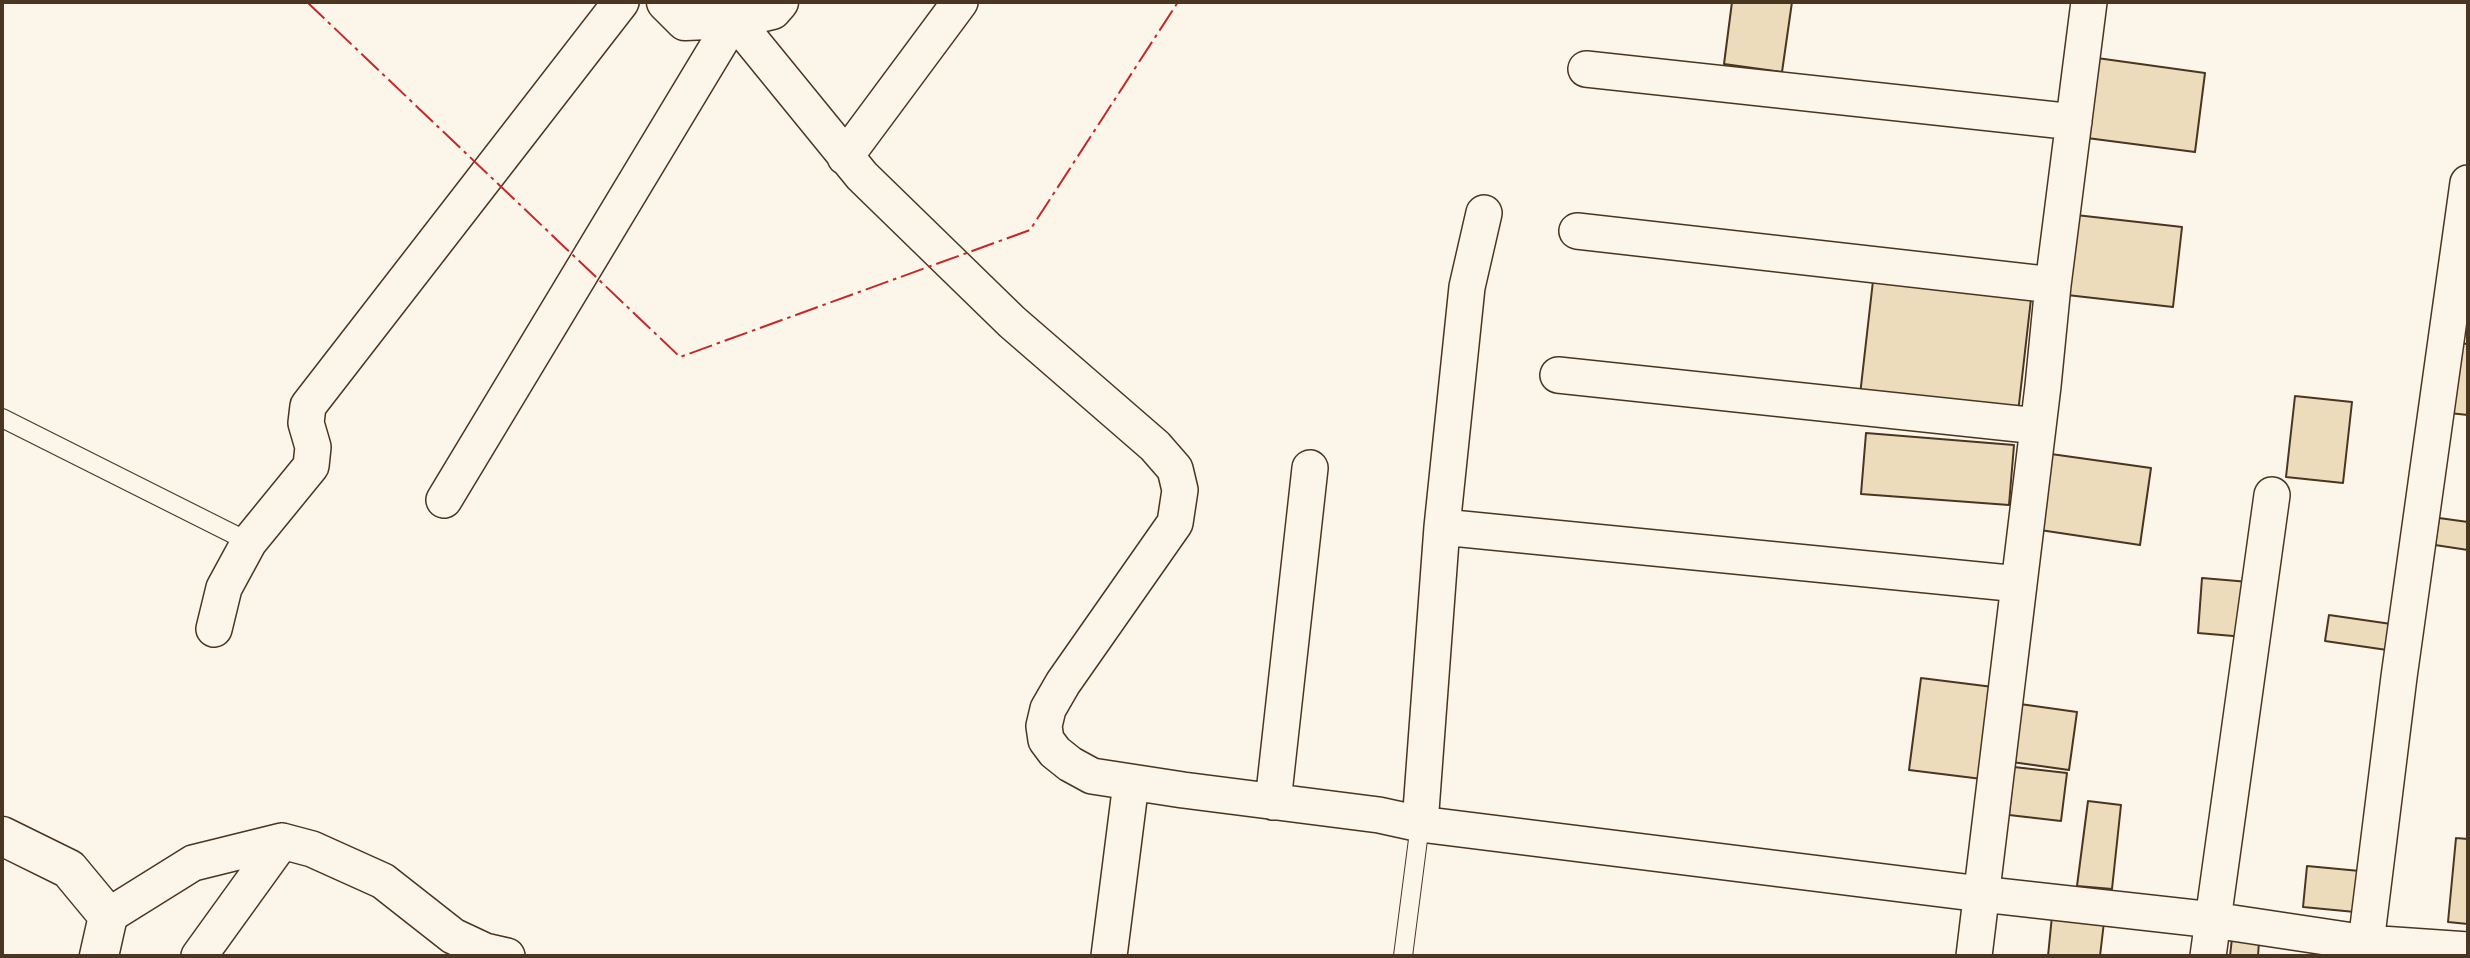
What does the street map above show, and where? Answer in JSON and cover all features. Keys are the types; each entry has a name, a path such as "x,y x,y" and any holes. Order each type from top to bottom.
{"street":[{"path":"214,629 224,588 249,542 311,466 313,447 306,423 309,406 621,2"},
{"path":"666,2 685,21 734,19 772,10 779,2"},
{"path":"845,157 960,2"},
{"path":"1974,956 2089,2"},
{"path":"734,19 845,157 934,248 1154,446 1175,469 1180,490 1175,523 1063,683 1048,709 1044,726 1046,740 1070,764 1092,776 1379,815 1420,824 2213,920 2366,943 2468,950"},
{"path":"444,500 734,19"},
{"path":"1586,69 2074,122"},
{"path":"2366,943 2399,677 2468,183"},
{"path":"1420,824 1442,527 1467,288 1484,213"},
{"path":"1577,231 2053,285"},
{"path":"1558,375 2038,426"},
{"path":"1273,802 1310,468"},
{"path":"2208,956 2272,495"},
{"path":"1442,527 2019,584"},
{"path":"1109,956 1131,783"},
{"path":"199,956 282,841"},
{"path":"99,956 108,916 193,863 282,841 312,849 383,881 453,936 485,951 507,956"},
{"path":"6,847 69,869 108,916"}],"lane":[{"path":"2,418 249,542"},
{"path":"1403,956 1420,824"}],"building":[{"path":"1732,2 1792,2 1782,72 1724,64"},
{"path":"2097,58 2205,73 2195,152 2087,138"},
{"path":"2076,215 2182,227 2173,307 2067,295"},
{"path":"1874,272 2032,290 2018,413 1860,395"},
{"path":"2458,343 2468,344 2468,415 2449,413"},
{"path":"2295,396 2352,402 2343,483 2286,477"},
{"path":"1866,433 2014,445 2009,505 1861,494"},
{"path":"2051,454 2151,468 2140,545 2040,530"},
{"path":"2439,518 2468,522 2468,550 2435,545"},
{"path":"2202,578 2249,582 2245,637 2198,633"},
{"path":"2329,615 2398,625 2394,651 2325,641"},
{"path":"1921,678 1993,687 1982,779 1909,770"},
{"path":"2020,704 2077,712 2069,770 2012,762"},
{"path":"2014,767 2067,773 2061,821 2009,815"},
{"path":"2088,801 2121,805 2112,889 2077,886"},
{"path":"2456,838 2468,839 2468,924 2448,922"},
{"path":"2307,866 2360,871 2355,912 2303,907"},
{"path":"2052,916 2104,922 2100,956 2048,956"},
{"path":"2232,938 2259,941 2258,956 2230,956"}],"power":[{"path":"307,2 680,357 1030,230 1178,2"}]}
